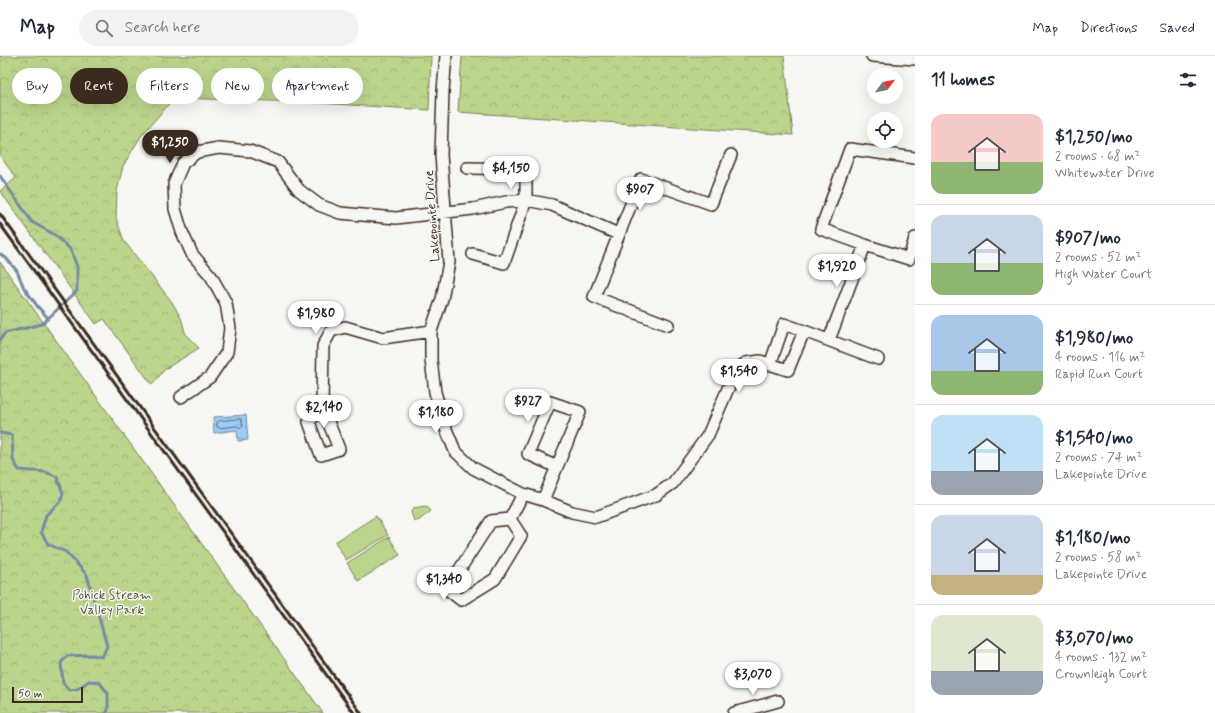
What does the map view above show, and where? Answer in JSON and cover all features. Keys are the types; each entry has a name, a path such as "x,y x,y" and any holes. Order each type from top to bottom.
{"street":[{"name":"Lakepointe Drive","path":"446,56 441,145 449,262 442,299 430,330 430,360 435,392 454,451 473,468 523,494 543,500 572,512 596,517 656,495 673,483 708,435 736,370 746,363 760,361 770,365"},
{"path":"872,56 915,59"},
{"path":"181,397 210,377 228,352 230,328 226,302 211,276 192,254 182,232 175,209 174,184 183,163 197,152 218,148 250,151 264,156 278,162 299,190 319,205 340,213 396,218 446,213 506,202 526,200 552,205 618,234"},
{"path":"915,158 850,149 821,228 909,259 915,238"},
{"path":"668,325 594,297 641,179 711,204 731,155"},
{"path":"467,168 526,169 526,200 504,263 473,254"},
{"path":"829,340 866,245"},
{"path":"804,331 788,370 770,365 784,324 804,331 829,340 878,358"},
{"path":"322,406 323,346 331,331 345,327 383,338 430,330"},
{"path":"543,500 557,467 580,412 550,402 528,454 557,467"},
{"path":"510,519 523,494"},
{"path":"510,519 521,536 495,579 462,600 447,589 491,521 510,519"},
{"path":"734,713 778,701"}],"green space":[{"path":"0,56 431,56 429,110 334,104 363,104 363,68 272,68 272,101 264,101 264,68 211,68 211,99 203,99 203,68 136,68 136,104 169,104 141,136 123,166 117,191 116,218 124,241 172,302 181,318 186,335 199,348 165,369 152,385 104,319 96,324 0,191 16,178 0,156"},
{"path":"462,56 784,56 793,135 458,112"},
{"name":"Pohick Stream Valley Park","path":"0,262 323,713 0,713"},
{"path":"426,506 431,511 418,521 414,521 411,512 413,508"},
{"path":"376,516 388,535 346,560 335,542"},
{"path":"389,537 400,555 358,581 347,563"}],"water":[{"path":"246,415 248,440 238,441 237,430 214,433 213,417"}],"waterway":[{"path":"0,176 32,222 55,235 70,249 77,266 77,291 42,324 5,333 0,340"},
{"path":"0,254 6,258 17,271 24,288 48,318"},
{"path":"0,433 12,435 13,460 19,470 46,472 57,477 63,493 61,501 46,515 41,532 48,544 66,552 87,575 107,646 102,657 92,655 67,656 61,663 63,683 69,690 77,689 89,681 99,682 108,693 108,710 106,713"}],"railway":[{"path":"0,214 361,713"},
{"path":"0,224 354,713"}]}
